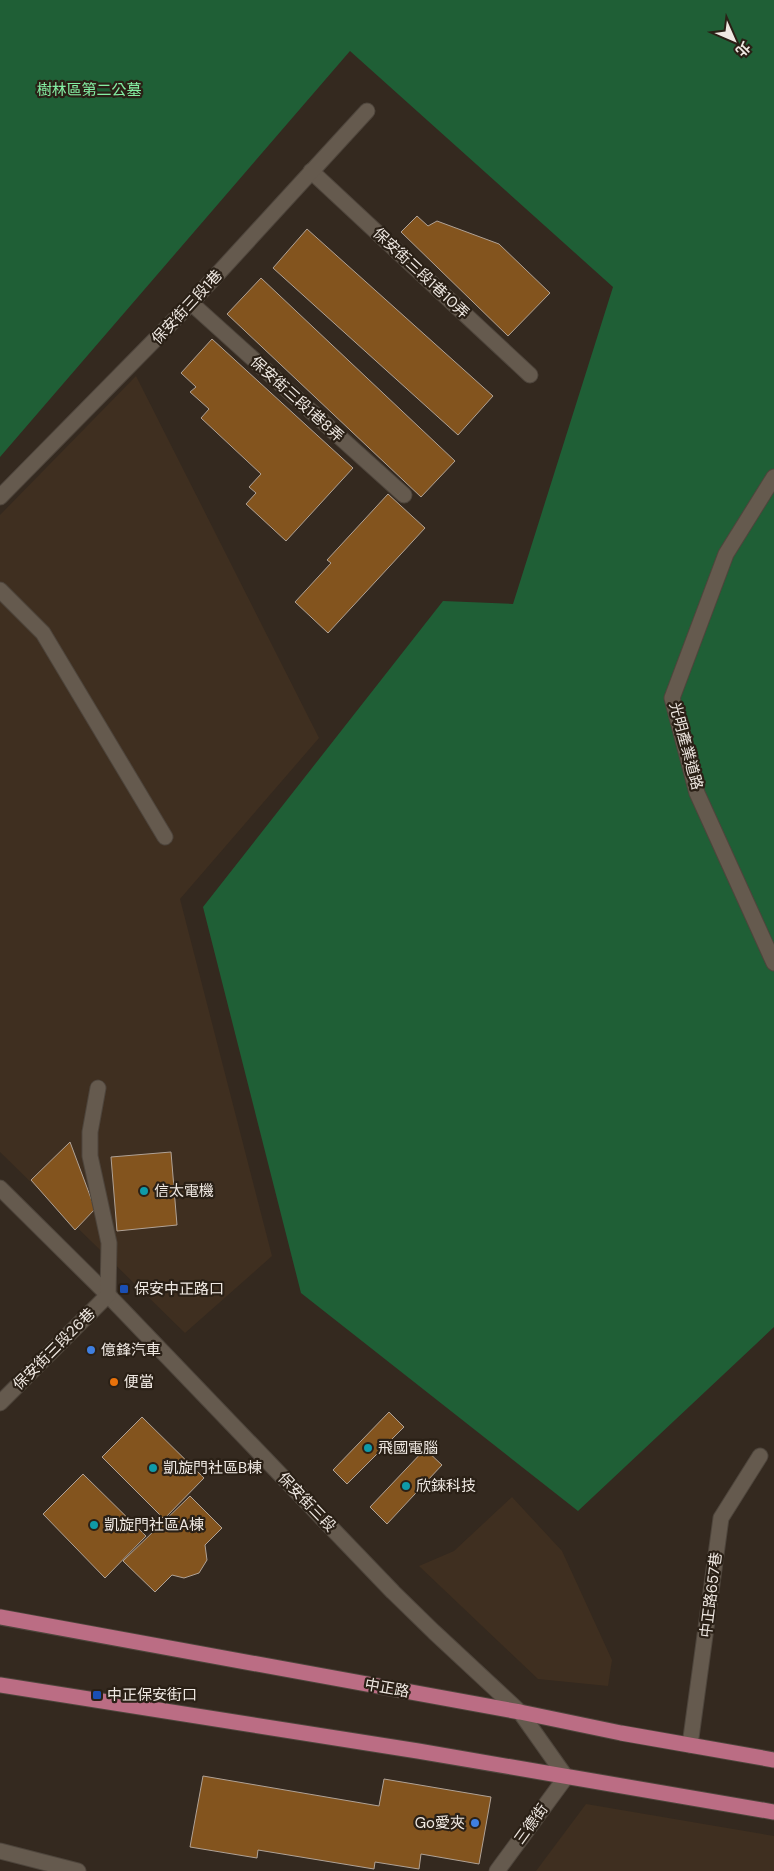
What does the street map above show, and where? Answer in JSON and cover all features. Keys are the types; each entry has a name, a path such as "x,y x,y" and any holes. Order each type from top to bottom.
{"main road":[{"name":"中正路","path":"0,1617 774,1760"},
{"path":"0,1685 418,1751 774,1812"}],"street":[{"name":"保安街三段1巷","path":"0,497 191,303 367,111"},
{"name":"保安街三段1巷10弄","path":"311,171 530,376"},
{"name":"保安街三段1巷8弄","path":"191,303 404,495"},
{"name":"光明產業道路","path":"774,477 726,554 672,698 697,793 774,963"},
{"path":"0,590 43,633 165,837"},
{"path":"98,1088 90,1132 90,1156 109,1243 108,1295"},
{"name":"保安街三段","path":"0,1188 108,1295 393,1592 520,1712 566,1777"},
{"name":"保安街三段26巷","path":"0,1403 108,1295"},
{"name":"中正路657巷","path":"690,1745 721,1518 760,1456"},
{"name":"三德街","path":"497,1871 566,1777"},
{"path":"0,1851 78,1871"}],"shaded area":[{"path":"136,376 319,738 180,899 272,1256 185,1333 0,1152 0,515"},
{"path":"512,1497 562,1551 612,1660 608,1686 538,1679 419,1566 454,1551"},
{"path":"586,1804 774,1836 774,1871 536,1871"}],"green space":[{"name":"樹林區第二公墓","path":"0,0 774,0 774,1327 578,1511 301,1293 203,907 443,601 513,604 613,287 350,51 0,457"}],"building":[{"path":"417,216 428,226 437,221 499,244 550,293 508,336 401,232"},
{"path":"307,229 493,396 458,435 273,268"},
{"path":"261,278 455,461 421,497 227,314"},
{"path":"212,339 353,468 286,541 246,504 256,493 249,487 261,474 201,418 209,409 190,392 196,387 181,373"},
{"path":"388,494 425,528 328,633 295,602 331,563 327,560"},
{"path":"70,1142 95,1209 75,1230 31,1180"},
{"name":"信太電機","path":"171,1152 177,1225 117,1231 111,1157"},
{"name":"飛國電腦","path":"389,1412 404,1427 347,1484 333,1470"},
{"name":"凱旋門社區B棟","path":"142,1417 204,1478 164,1519 102,1457"},
{"name":"欣錸科技","path":"425,1449 442,1465 387,1524 370,1507"},
{"name":"凱旋門社區A棟","path":"83,1474 146,1536 105,1578 43,1514"},
{"path":"190,1496 222,1528 205,1545 207,1560 199,1573 184,1578 172,1575 155,1592 123,1561"},
{"path":"203,1776 379,1806 384,1779 491,1797 479,1864 421,1854 419,1869 375,1862 374,1869 258,1850 257,1858 190,1847"}],"place":[{"name":"信太電機","path":"144,1191"},
{"name":"保安中正路口","path":"124,1289"},
{"name":"億鋒汽車","path":"91,1350"},
{"name":"便當","path":"114,1382"},
{"name":"飛國電腦","path":"368,1448"},
{"name":"凱旋門社區B棟","path":"153,1468"},
{"name":"欣錸科技","path":"406,1486"},
{"name":"凱旋門社區A棟","path":"94,1525"},
{"name":"中正保安街口","path":"97,1695"},
{"name":"Go愛夾","path":"475,1823"}]}
